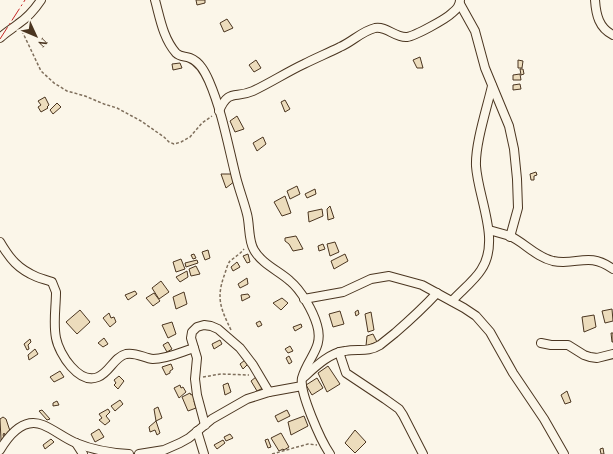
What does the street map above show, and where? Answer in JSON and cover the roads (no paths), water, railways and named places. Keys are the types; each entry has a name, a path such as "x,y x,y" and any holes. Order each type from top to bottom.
{"street":[{"path":"0,38 32,12 41,0"},
{"path":"155,0 164,31 169,41 179,55 191,58 202,67 208,81 219,111 247,213 250,225 250,238 254,250 269,266 291,281 298,289 316,322 320,334 302,382 310,413 328,452"},
{"path":"594,0 597,18 608,33 613,36"},
{"path":"219,111 222,102 233,94 248,93 255,90 303,64 341,47 364,33 376,28 384,28 398,36 407,37 452,13 460,2 475,31 485,68 509,126 514,149 518,179 518,208 510,236"},
{"path":"452,301 480,271 486,261 488,251 489,230 478,182 476,165 479,142 492,86"},
{"path":"489,230 510,236 539,255 553,261 595,260 602,262 613,270"},
{"path":"0,242 8,256 15,264 26,272 52,282 56,292 56,339 72,368 83,377 100,377 122,356 129,353 152,359 164,358 194,348"},
{"path":"304,299 343,292 371,279 388,276 422,285 452,301 476,316 490,332 513,373 544,419 564,454"},
{"path":"139,454 164,450 189,438 212,419 247,399 302,382 317,366 339,352 359,351 380,345 438,293"},
{"path":"205,425 197,395 195,379 197,358 191,338 192,332 197,327 204,325 211,326 240,348 259,374 269,392"},
{"path":"541,343 556,346 568,345 590,357 597,358 613,354"},
{"path":"339,352 346,373 385,399 403,415 423,454"},
{"path":"0,450 13,432 21,426 35,423 42,425 76,443 103,452 129,454"},
{"path":"197,431 204,454"},
{"path":"76,443 83,454"}]}
